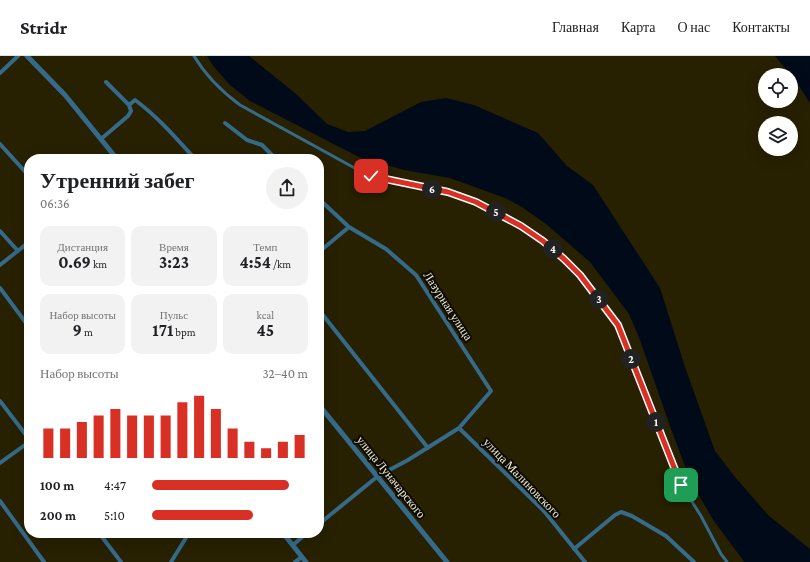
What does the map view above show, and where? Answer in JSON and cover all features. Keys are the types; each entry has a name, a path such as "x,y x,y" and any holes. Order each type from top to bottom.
{"street":[{"path":"0,73 18,56"},
{"path":"27,56 65,95 113,154"},
{"path":"194,56 216,85 247,109 371,176 448,192 476,202 521,226 543,241 564,259 584,280 618,325 677,478 727,562"},
{"path":"101,139 128,116 131,111 129,105 106,82"},
{"path":"129,105 135,100 165,125 191,154"},
{"path":"225,123 247,140 262,145 270,154"},
{"path":"0,144 24,170"},
{"name":"Лазурная улица","path":"324,204 349,227 386,249 416,275 491,391 459,428"},
{"path":"324,248 349,227"},
{"path":"0,231 18,251"},
{"path":"0,265 24,246"},
{"path":"0,288 24,320"},
{"path":"324,316 428,448"},
{"path":"0,401 24,433"},
{"name":"улица Луначарского","path":"324,411 447,562"},
{"path":"324,520 378,476 428,448 459,428"},
{"name":"улица Малиновского","path":"459,428 544,511 585,562"},
{"path":"0,463 24,444"},
{"path":"0,501 24,534"},
{"path":"574,549 621,512 632,516 666,536 694,562"},
{"path":"27,538 44,562"},
{"path":"103,538 121,562"},
{"path":"171,562 185,538"},
{"path":"287,538 306,562"},
{"path":"293,545 301,538"},
{"path":"295,562 302,557"}],"water":[{"path":"207,56 249,56 296,94 327,124 348,132 365,131 421,102 446,98 474,105 538,133 567,166 593,185 660,288 685,367 715,451 768,515 810,549 810,562 744,562 714,521 691,482 640,340 629,314 590,262 546,224 522,207 505,198 450,178 404,170 361,158 250,101 230,85 214,67"},
{"path":"775,56 810,56 810,103 798,85 798,68 785,68"}],"route":[{"path":"371,176 448,192 476,202 521,226 543,241 564,259 580,275 618,325 681,485"}]}
